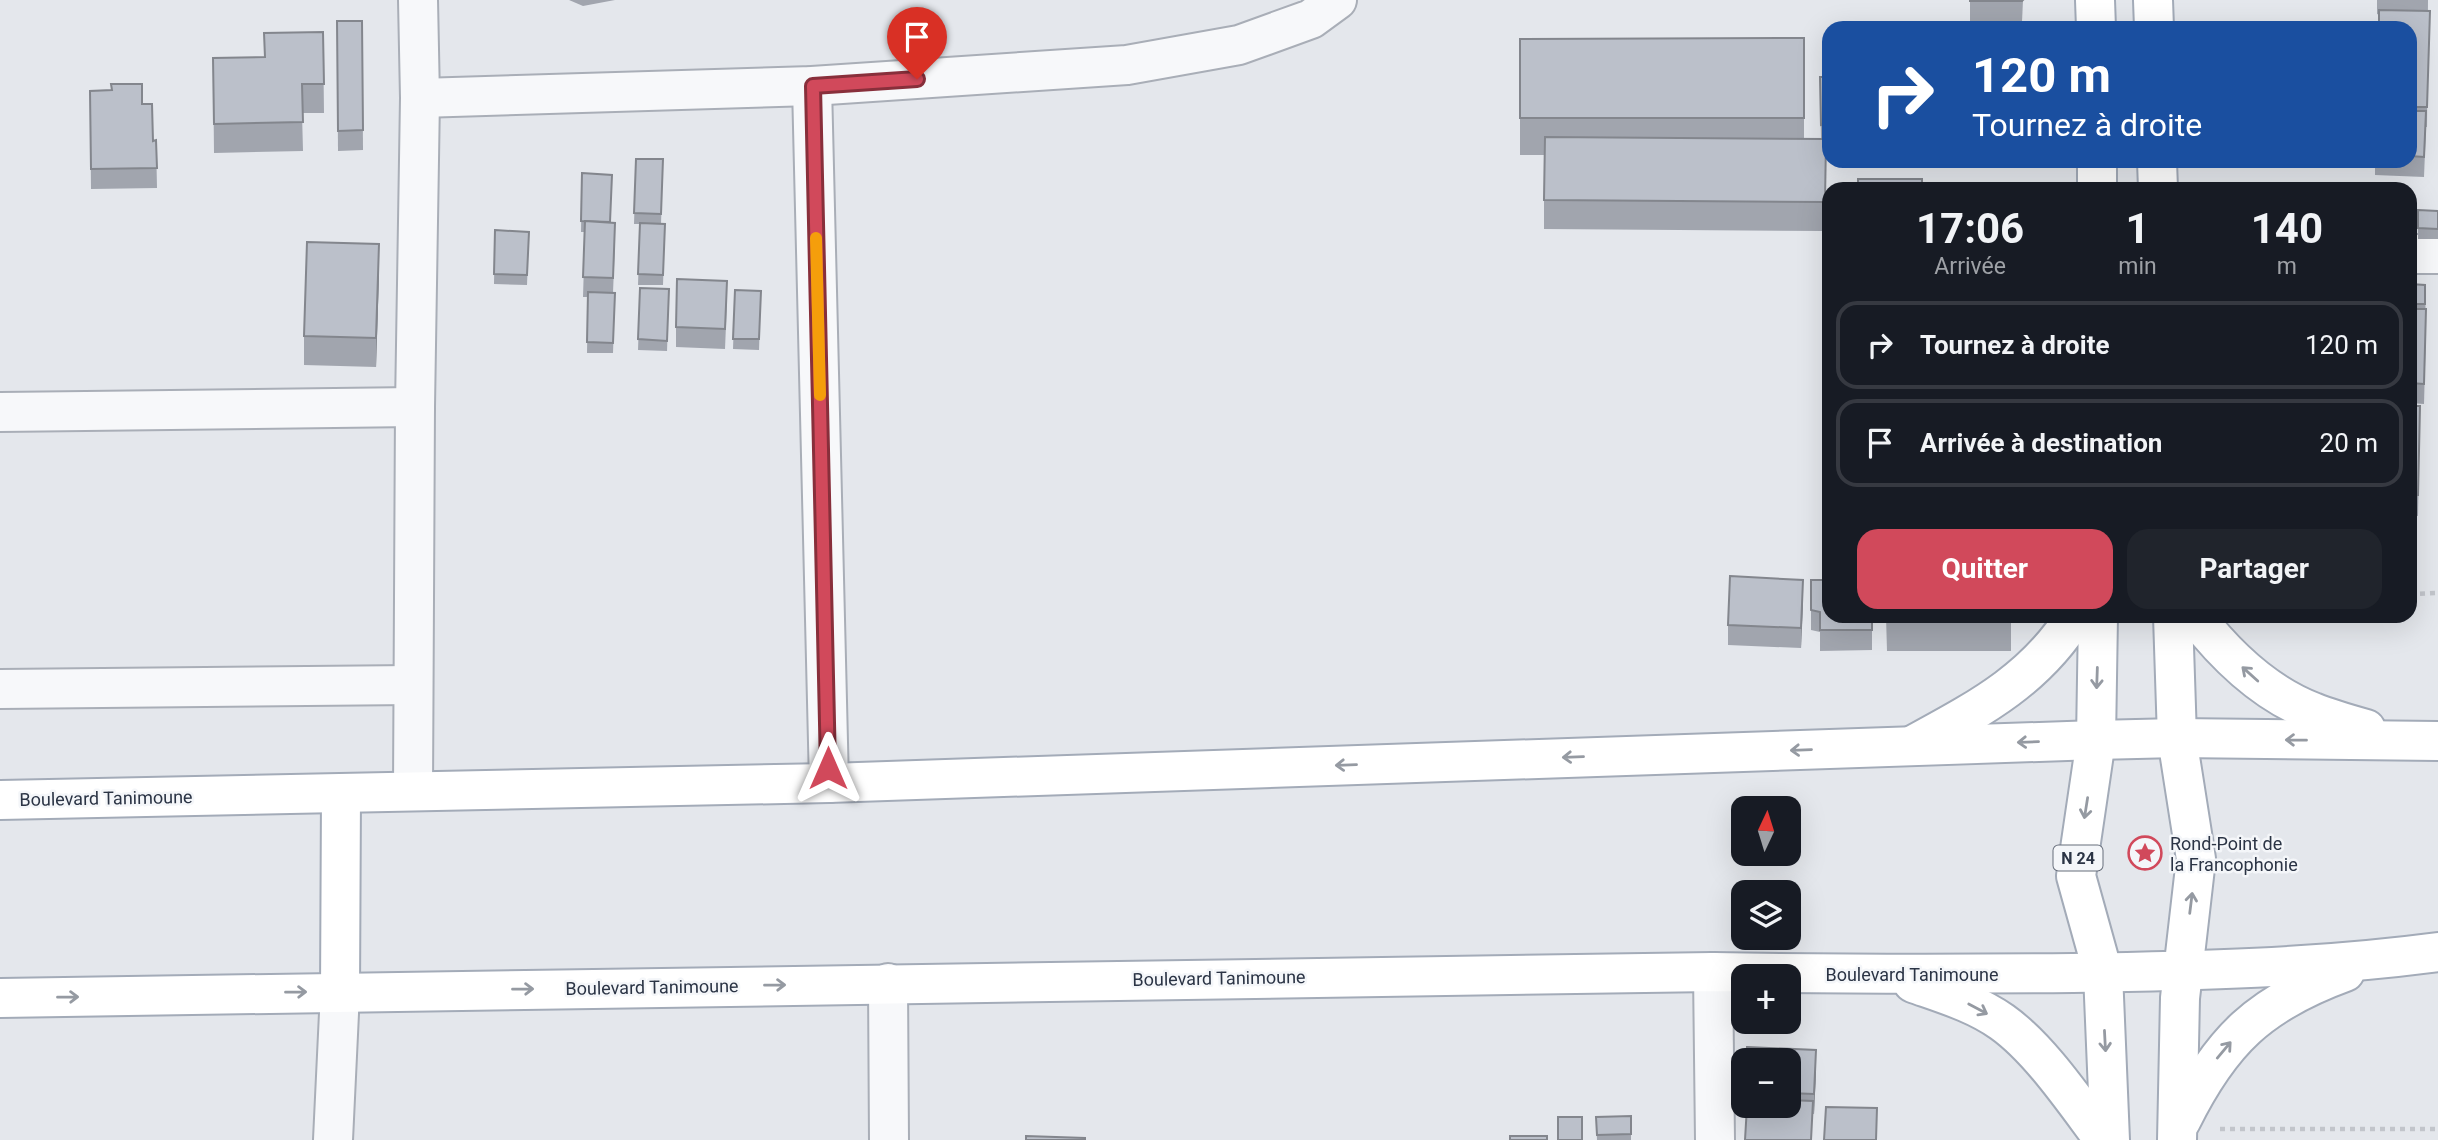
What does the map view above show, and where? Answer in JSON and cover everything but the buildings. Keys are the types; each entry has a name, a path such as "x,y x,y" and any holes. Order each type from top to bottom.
{"main road":[{"path":"2095,0 2096,21"},
{"path":"2153,0 2154,21"},
{"path":"1910,746 2013,686 2050,652 2070,623"},
{"name":"N 24","path":"2098,623 2096,740 2076,876 2103,972 2110,1140"},
{"path":"2173,623 2177,738 2196,859 2182,971 2177,1135"},
{"path":"2201,623 2234,659 2262,684 2310,711 2419,741"},
{"name":"Boulevard Tanimoune","path":"0,800 829,783 2177,738 2419,741"},
{"path":"340,992 341,794"},
{"name":"Boulevard Tanimoune","path":"0,998 1713,972 1891,975 2182,971 2376,960 2438,952"},
{"path":"2177,1135 2197,1089 2213,1064 2226,1046 2256,1017 2315,982 2376,960"},
{"path":"1891,975 1973,1005 2003,1023 2029,1047 2067,1090 2104,1140"}],"street":[{"path":"413,790 420,98 418,0"},
{"path":"420,98 813,86 1127,65 1239,45 1311,19 1337,0"},
{"path":"813,86 829,783"},
{"path":"2417,254 2438,254"},
{"path":"0,412 415,407"},
{"path":"0,689 413,685"},
{"path":"1713,972 1715,1140"},
{"path":"888,983 889,1140"},
{"path":"333,1140 340,992"}],"path":[{"path":"2417,594 2438,593"},
{"path":"2177,1135 2438,1129"}],"slow traffic":[{"path":"816,238 820,395"}],"place":[{"name":"Rond-Point de la Francophonie","path":"2145,853"}],"route":[{"path":"828,768 813,86 917,79"}]}
